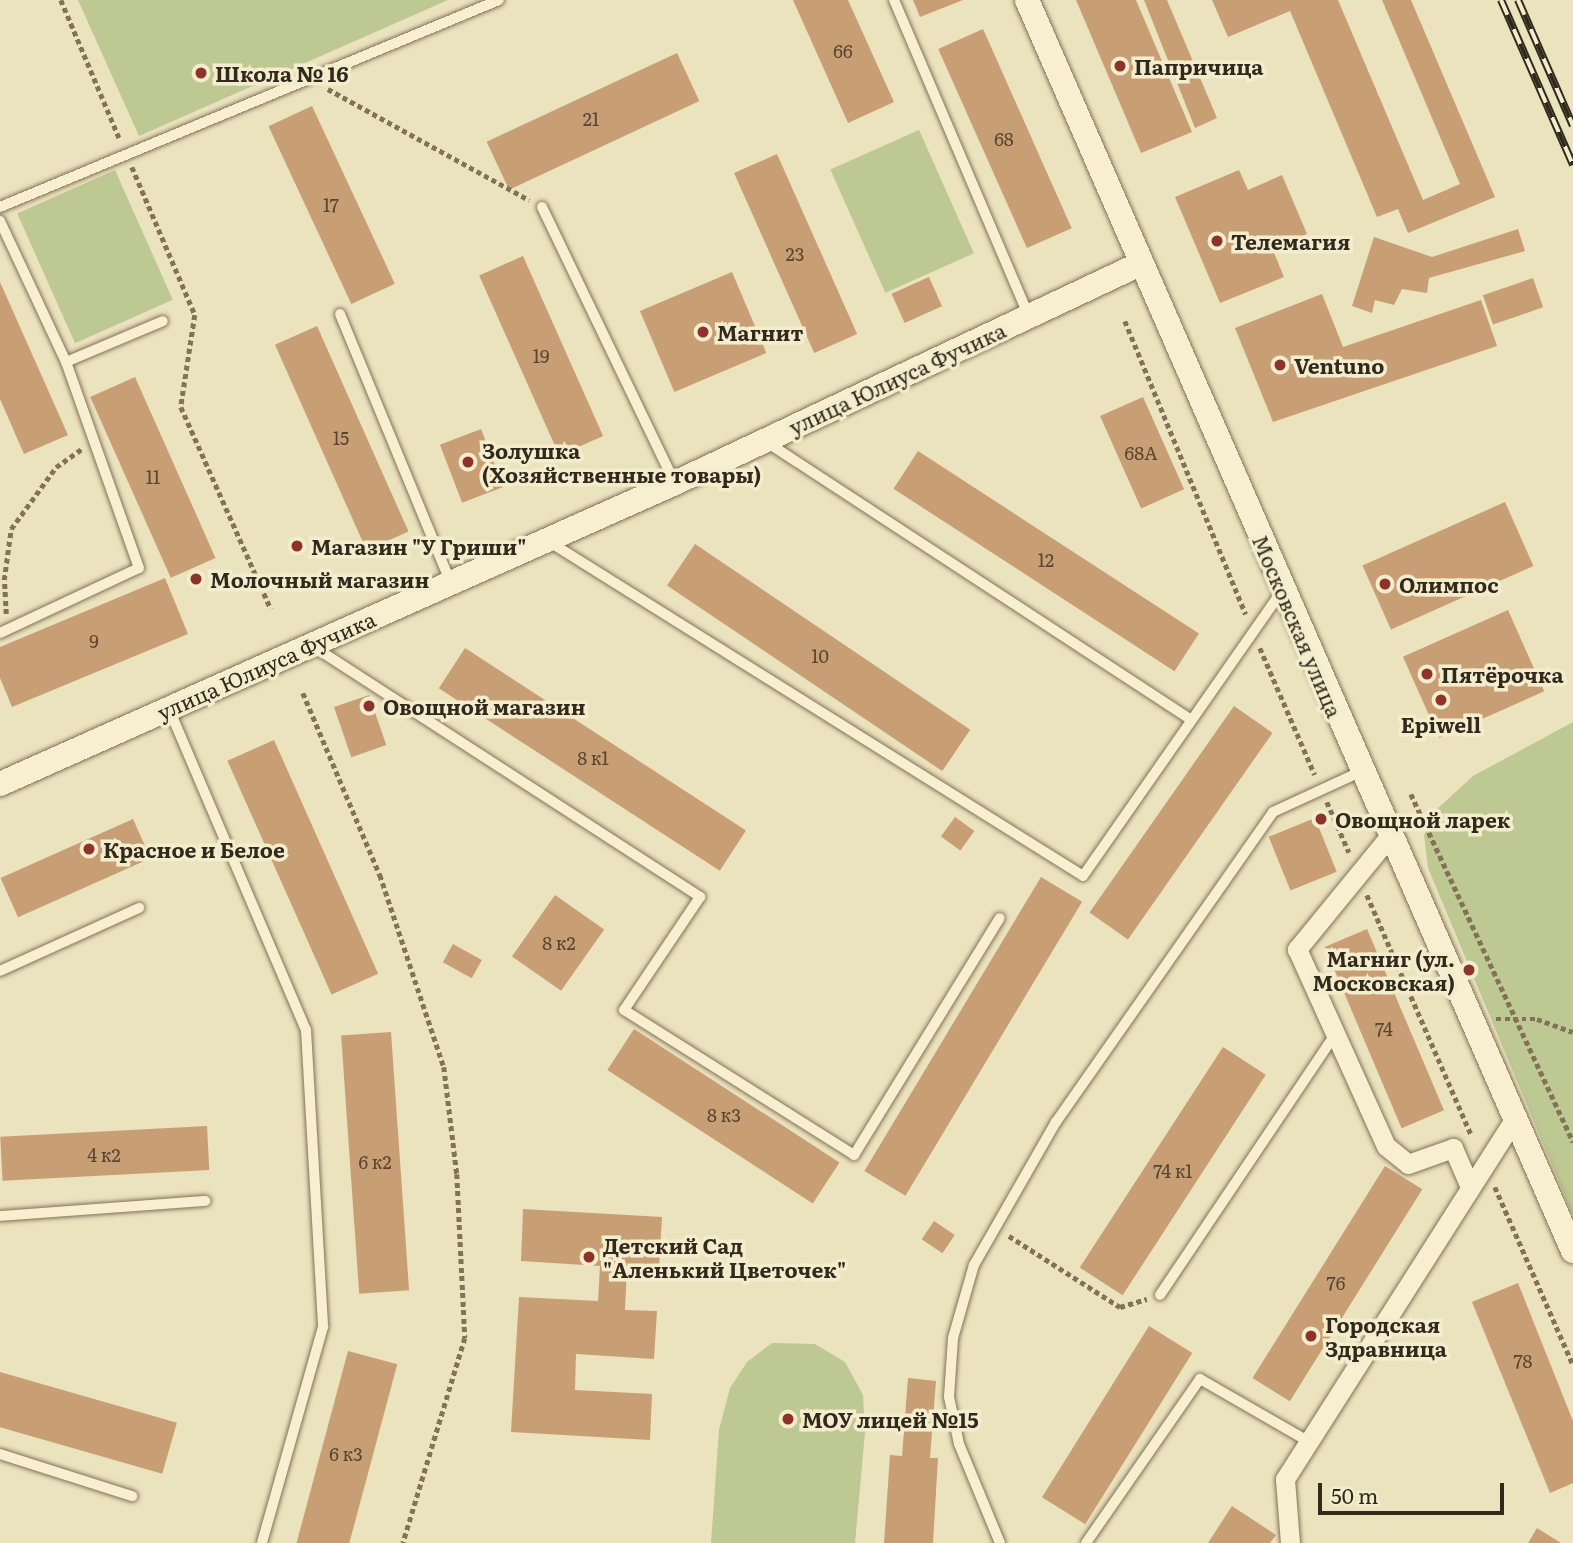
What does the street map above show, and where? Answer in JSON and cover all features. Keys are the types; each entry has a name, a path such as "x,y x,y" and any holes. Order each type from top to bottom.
{"street":[{"name":"Московская улица","path":"1027,0 1284,589 1388,838 1476,1028 1573,1251"},
{"name":"улица Юлиуса Фучика","path":"0,784 544,539 675,483 1142,263"},
{"path":"1388,838 1297,949 1386,1146 1408,1164 1452,1148 1470,1187"},
{"path":"1290,1543 1285,1479 1306,1440 1514,1119"}],"lane":[{"path":"0,207 499,0"},
{"path":"894,0 1029,316"},
{"path":"542,207 675,483"},
{"path":"0,221 66,362 139,568 4,631"},
{"path":"340,314 450,582"},
{"path":"66,362 163,321"},
{"path":"763,440 1190,719"},
{"path":"544,539 1083,876 1190,719 1284,589"},
{"path":"310,645 701,897 624,1010 854,1156 1000,918"},
{"path":"169,708 306,1030 323,1327 262,1543"},
{"path":"1000,1543 959,1444 949,1397 953,1338 974,1265 1056,1122 1273,812 1360,772"},
{"path":"0,971 139,908"},
{"path":"1160,1295 1335,1034"},
{"path":"0,1216 205,1201"},
{"path":"1086,1543 1200,1379 1306,1440"},
{"path":"0,1454 132,1496"}],"path":[{"path":"309,79 542,207"},
{"path":"1125,321 1253,631 1573,1365"},
{"path":"4,631 2,599 11,529 56,467 94,440"},
{"path":"303,693 380,875 446,1081 465,1338 403,1543"},
{"path":"1411,794 1573,1142"},
{"path":"1476,1028 1502,1016 1573,1032"},
{"path":"994,1226 1120,1307 1160,1295"}],"green space":[{"name":"Школа № 16","path":"78,0 448,0 139,136"},
{"path":"919,130 974,253 885,293 830,169"},
{"path":"115,170 173,300 75,343 17,214"},
{"path":"1573,722 1573,1215 1428,868 1424,835 1436,810 1473,776"},
{"path":"772,1343 815,1344 845,1362 863,1395 865,1432 855,1543 711,1543 719,1430 730,1388 747,1362"}],"building":[{"path":"793,0 848,0 894,102 848,123"},
{"path":"913,0 963,0 920,17"},
{"path":"1076,0 1136,0 1192,132 1141,153"},
{"path":"1144,0 1167,0 1217,118 1195,128"},
{"path":"1212,0 1338,0 1423,200 1460,184 1382,0 1411,0 1495,197 1408,233 1398,209 1377,217 1290,11 1228,37"},
{"path":"983,29 1072,228 1027,248 938,49"},
{"path":"677,53 699,101 509,190 487,142"},
{"path":"312,106 395,284 351,304 268,126"},
{"path":"777,154 857,334 814,353 734,173"},
{"path":"1239,170 1248,190 1282,175 1307,234 1272,248 1284,277 1220,303 1175,197"},
{"path":"1518,229 1525,251 1429,278 1427,293 1402,289 1394,305 1375,300 1372,313 1352,306 1374,237 1432,257"},
{"path":"523,256 603,436 559,455 479,276"},
{"name":"Магнит","path":"732,272 766,353 674,392 640,311"},
{"path":"929,277 942,306 905,323 892,294"},
{"path":"1533,278 1543,307 1493,325 1483,295"},
{"path":"0,282 68,435 24,454 0,399"},
{"path":"1322,294 1343,347 1481,300 1497,346 1273,422 1235,328"},
{"path":"317,326 409,532 366,550 275,345"},
{"path":"135,377 216,558 171,578 90,397"},
{"path":"1143,397 1184,489 1141,508 1100,416"},
{"path":"481,429 503,487 462,503 440,445"},
{"path":"918,451 1199,633 1174,671 893,489"},
{"path":"1505,502 1533,566 1391,629 1362,565"},
{"path":"695,544 970,730 942,771 667,585"},
{"path":"165,578 188,634 12,707 0,678 0,647"},
{"path":"1508,610 1544,691 1439,738 1403,657"},
{"path":"465,648 746,830 720,871 439,688"},
{"path":"369,695 386,745 351,757 334,707"},
{"path":"1234,706 1273,733 1128,939 1089,912"},
{"path":"274,740 378,974 332,995 227,761"},
{"path":"955,817 974,831 960,851 941,836"},
{"path":"1315,818 1337,872 1290,891 1269,837"},
{"path":"133,819 150,858 18,917 1,878"},
{"path":"1041,877 1082,902 905,1196 864,1171"},
{"path":"555,895 604,929 561,991 512,956"},
{"path":"1367,929 1444,1110 1402,1128 1325,947"},
{"path":"453,944 482,960 472,978 443,962"},
{"path":"634,1029 839,1162 813,1204 607,1070"},
{"path":"391,1032 409,1290 359,1294 341,1035"},
{"path":"1223,1047 1266,1075 1123,1295 1080,1268"},
{"path":"207,1126 209,1170 3,1181 0,1137"},
{"path":"1385,1166 1422,1189 1290,1401 1253,1378"},
{"path":"523,1209 662,1217 659,1269 627,1267 625,1310 657,1311 654,1359 576,1354 575,1390 652,1394 650,1440 511,1432 519,1297 598,1301 600,1266 521,1261"},
{"path":"934,1221 955,1235 942,1253 922,1239"},
{"path":"1518,1283 1573,1421 1573,1483 1550,1493 1472,1302"},
{"path":"1149,1326 1192,1353 1085,1524 1042,1497"},
{"path":"348,1351 397,1364 349,1543 297,1543"},
{"path":"0,1372 177,1423 162,1474 0,1427"},
{"path":"908,1378 936,1381 930,1458 938,1458 933,1543 884,1543 890,1455 902,1456"},
{"path":"1232,1506 1276,1535 1270,1543 1208,1543"},
{"path":"1537,1528 1561,1543 1528,1543"}],"railway":[{"path":"1501,0 1573,165"},
{"path":"1518,0 1573,126"}],"place":[{"name":"Папричица","path":"1120,66"},
{"name":"Школа № 16","path":"201,73"},
{"name":"Телемагия","path":"1217,241"},
{"name":"Магнит","path":"703,332"},
{"name":"Ventuno","path":"1280,365"},
{"name":"Золушка (Хозяйственные товары)","path":"468,462"},
{"name":"Магазин \"У Гриши\"","path":"297,546"},
{"name":"Молочный магазин","path":"196,579"},
{"name":"Олимпос","path":"1385,584"},
{"name":"Пятёрочка","path":"1427,674"},
{"name":"Epiwell","path":"1441,700"},
{"name":"Овощной магазин","path":"369,706"},
{"name":"Овощной ларек","path":"1321,819"},
{"name":"Красное и Белое","path":"89,849"},
{"name":"Магниг (ул. Московская)","path":"1469,970"},
{"name":"Детский Сад \"Аленький Цветочек\"","path":"589,1257"},
{"name":"Городская Здравница","path":"1311,1336"},
{"name":"МОУ лицей №15","path":"788,1419"}]}
